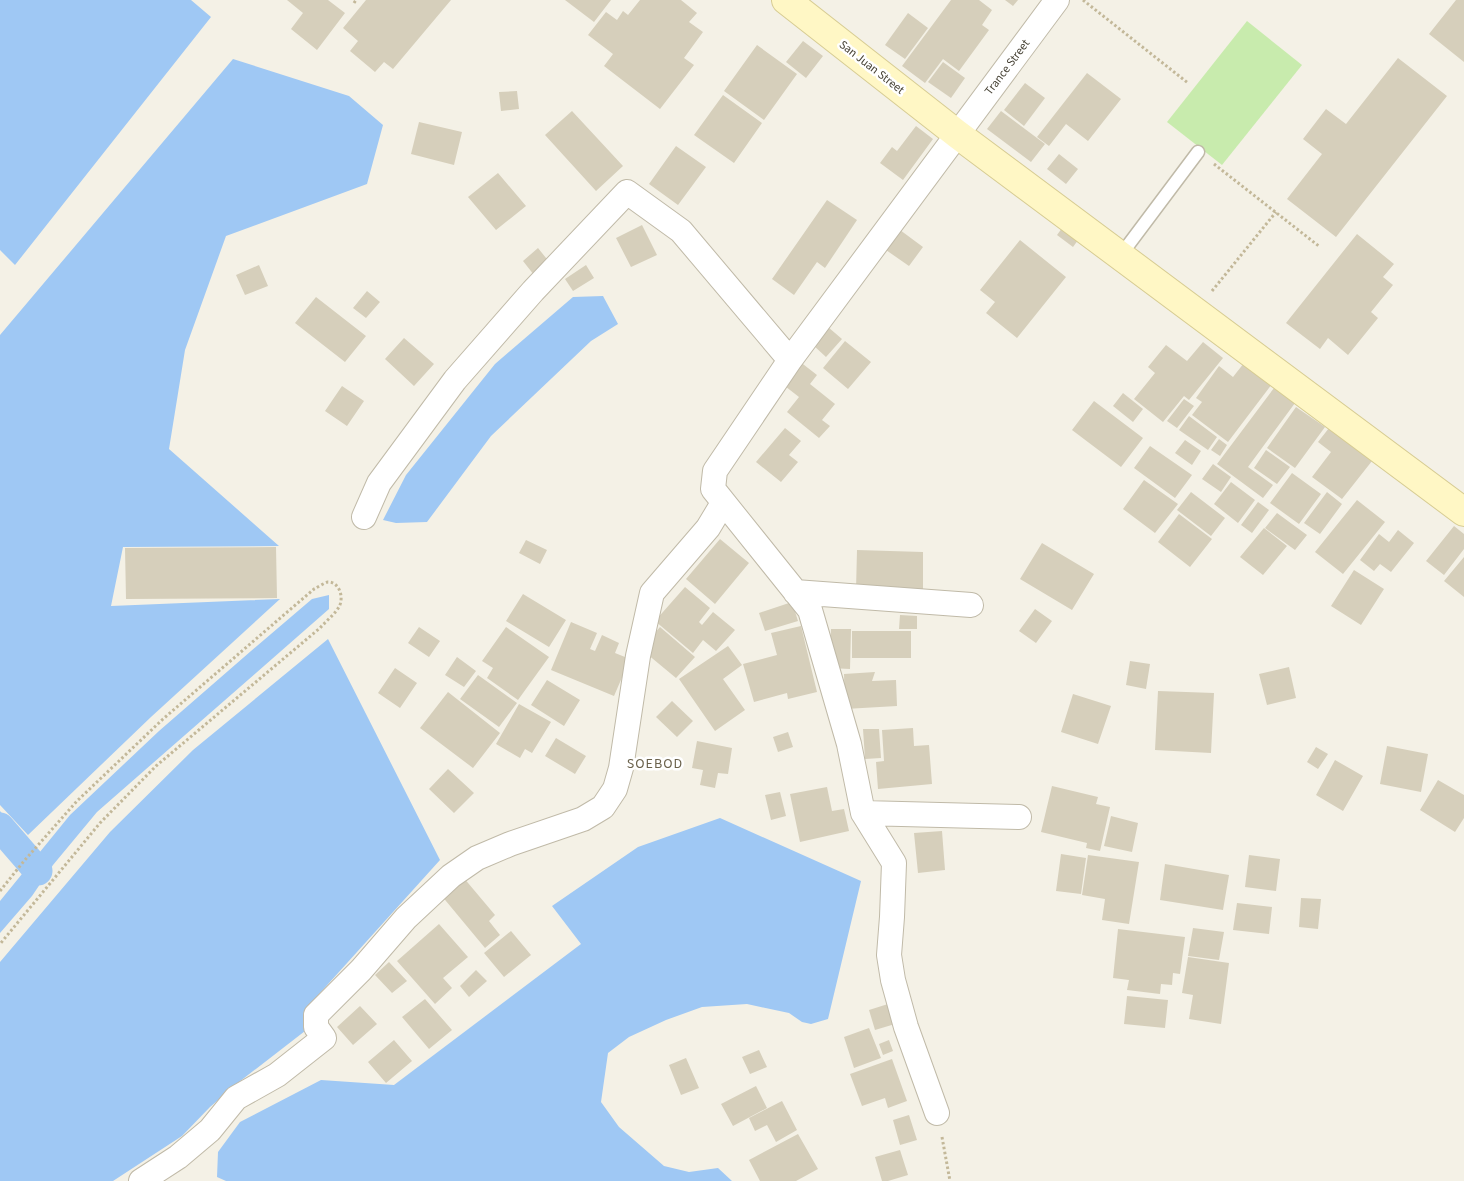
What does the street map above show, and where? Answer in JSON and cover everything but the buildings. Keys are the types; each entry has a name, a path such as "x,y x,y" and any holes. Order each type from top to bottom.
{"street":[{"name":"San Juan Street","path":"786,0 957,134 1464,512"},
{"name":"Trance Street","path":"863,813 849,744 810,610 713,489 715,471 790,360 1057,0"},
{"path":"364,517 379,483 455,380 533,291 627,192 681,231 790,360"},
{"path":"141,1181 178,1157 204,1135 236,1098 276,1075 324,1038 316,1027 316,1015 362,970 406,918 451,876 476,858 510,844 583,819 603,807 615,789 621,768 638,656 652,593 708,528 723,503"},
{"path":"795,592 971,605"},
{"path":"863,813 1019,817"},
{"path":"863,813 894,863 890,955 893,980 906,1028 937,1113"}],"lane":[{"path":"1120,256 1198,152"}],"path":[{"path":"1083,0 1188,83"},
{"path":"1198,152 1320,247"},
{"path":"1210,294 1276,212"},
{"path":"0,890 77,801 164,719 314,589 327,582 334,583 342,594 340,605 320,628 156,766 100,823 0,944"},
{"path":"937,1113 950,1181"}],"green space":[{"path":"1247,21 1302,65 1222,165 1167,122"}],"water":[{"path":"0,0 191,0 211,17 15,265 0,250"},
{"path":"233,59 349,96 383,125 367,184 226,236 185,350 169,449 279,546 123,547 111,606 280,599 151,717 28,835 0,805 0,335"},
{"path":"603,296 618,324 591,341 491,436 427,522 396,523 383,520 406,475 495,364 573,297"},
{"path":"329,595 329,609 97,812 53,865 32,896 0,933 0,901 70,815 159,731 312,599"},
{"path":"328,639 440,860 320,993 310,1006 305,1031 239,1082 210,1107 182,1136 113,1181 0,1181 0,962 110,832 193,750"},
{"path":"0,811 28,844 12,860 0,846"},
{"path":"720,818 861,881 828,1019 811,1024 802,1022 789,1013 747,1004 702,1007 666,1020 629,1037 608,1053 601,1102 619,1127 664,1166 689,1172 718,1168 732,1181 226,1181 217,1177 218,1152 240,1122 321,1080 394,1085 581,944 552,906 638,847"}],"waterway":[{"path":"0,827 38,871"}],"district":[{"name":"SOEBOD","path":"655,763"}]}
